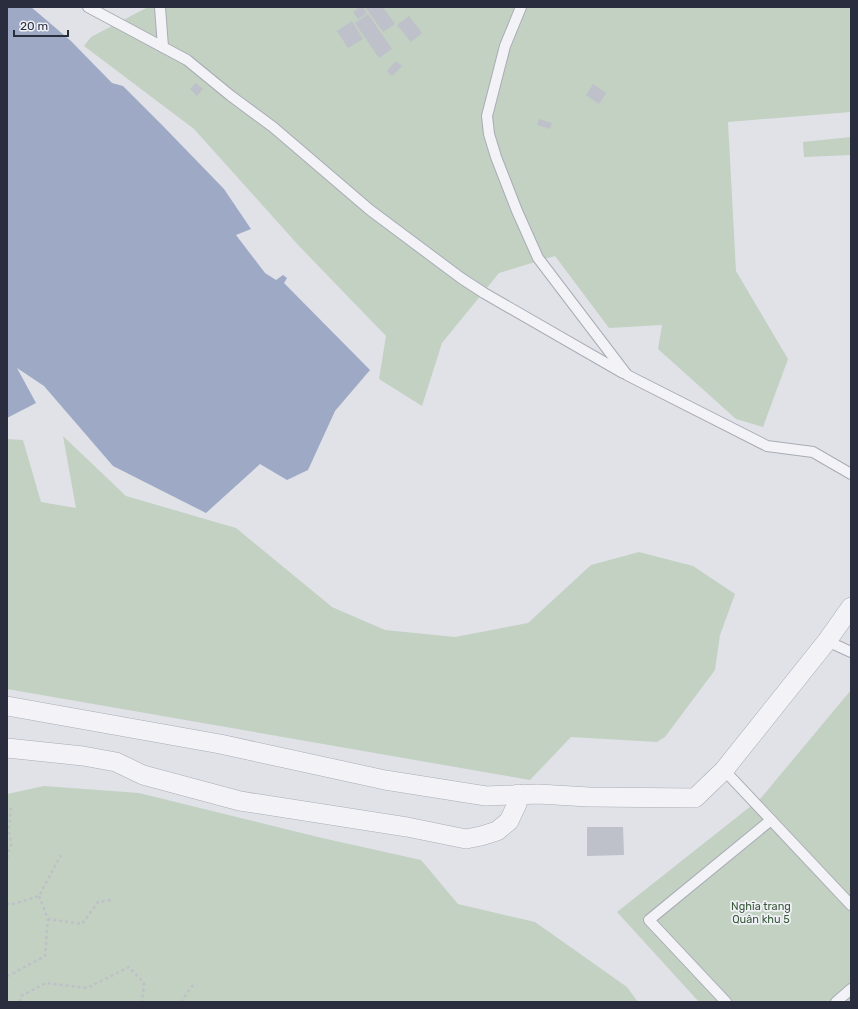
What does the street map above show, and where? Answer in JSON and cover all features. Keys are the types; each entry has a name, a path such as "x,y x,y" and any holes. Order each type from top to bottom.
{"street":[{"path":"7,706 220,744 384,780 486,796 538,794 589,797 695,798 724,770 827,641 851,607"},
{"path":"7,748 83,756 116,762 143,775 240,801 407,826 466,839 481,836 496,830 509,822 517,804 518,794"}],"lane":[{"path":"88,7 187,60 230,96 273,127 370,210 461,278 484,293 627,375 767,446 813,452 851,474"},
{"path":"160,7 163,47"},
{"path":"521,7 505,46 491,98 487,116 489,134 496,157 517,211 538,258 627,375"},
{"path":"827,641 851,652"},
{"path":"724,770 851,905"},
{"path":"726,1002 649,920 771,820"},
{"path":"836,1002 851,989"}],"path":[{"path":"7,858 11,844 9,831 11,805"},
{"path":"7,903 10,905 39,896 61,856"},
{"path":"7,976 45,956 48,919 39,896"},
{"path":"48,919 82,924 98,902 111,900"},
{"path":"20,1002 21,996 46,983 87,988 129,967 144,983 142,1002"},
{"path":"181,1002 192,986 197,986"}],"green space":[{"path":"148,7 851,7 851,112 728,122 736,271 788,359 763,427 736,419 658,349 662,325 609,328 555,256 499,273 442,343 422,406 379,379 386,336 299,246 194,129 84,46 91,37"},
{"path":"851,137 851,155 804,157 803,142"},
{"path":"63,436 126,496 236,528 332,607 385,630 455,637 528,623 591,565 639,552 693,566 735,594 720,635 715,670 665,737 657,742 571,737 530,780 7,689 7,439 23,440 41,502 76,508"},
{"name":"Nghĩa trang Quân khu 5","path":"851,690 851,1002 699,1002 617,912 761,798"},
{"path":"44,786 139,793 322,838 421,860 458,904 535,922 627,987 638,1002 7,1002 7,794"}],"water":[{"path":"7,7 31,7 71,41 112,83 123,86 162,125 224,189 251,229 236,235 265,273 276,280 283,275 287,278 284,283 370,370 335,411 308,470 287,480 260,464 206,513 113,466 44,386 17,368 36,403 7,418"}],"building":[{"path":"360,7 363,7 367,13 358,19 353,12"},
{"path":"365,7 383,7 395,24 383,32"},
{"path":"368,14 392,49 379,58 355,23"},
{"path":"409,16 422,33 411,42 397,25"},
{"path":"352,21 363,39 348,48 337,31"},
{"path":"396,61 402,66 392,76 387,71"},
{"path":"196,83 203,89 197,96 190,89"},
{"path":"593,84 606,93 599,104 586,95"},
{"path":"539,119 552,123 550,129 537,125"},
{"path":"587,827 623,827 624,855 587,856"}]}
